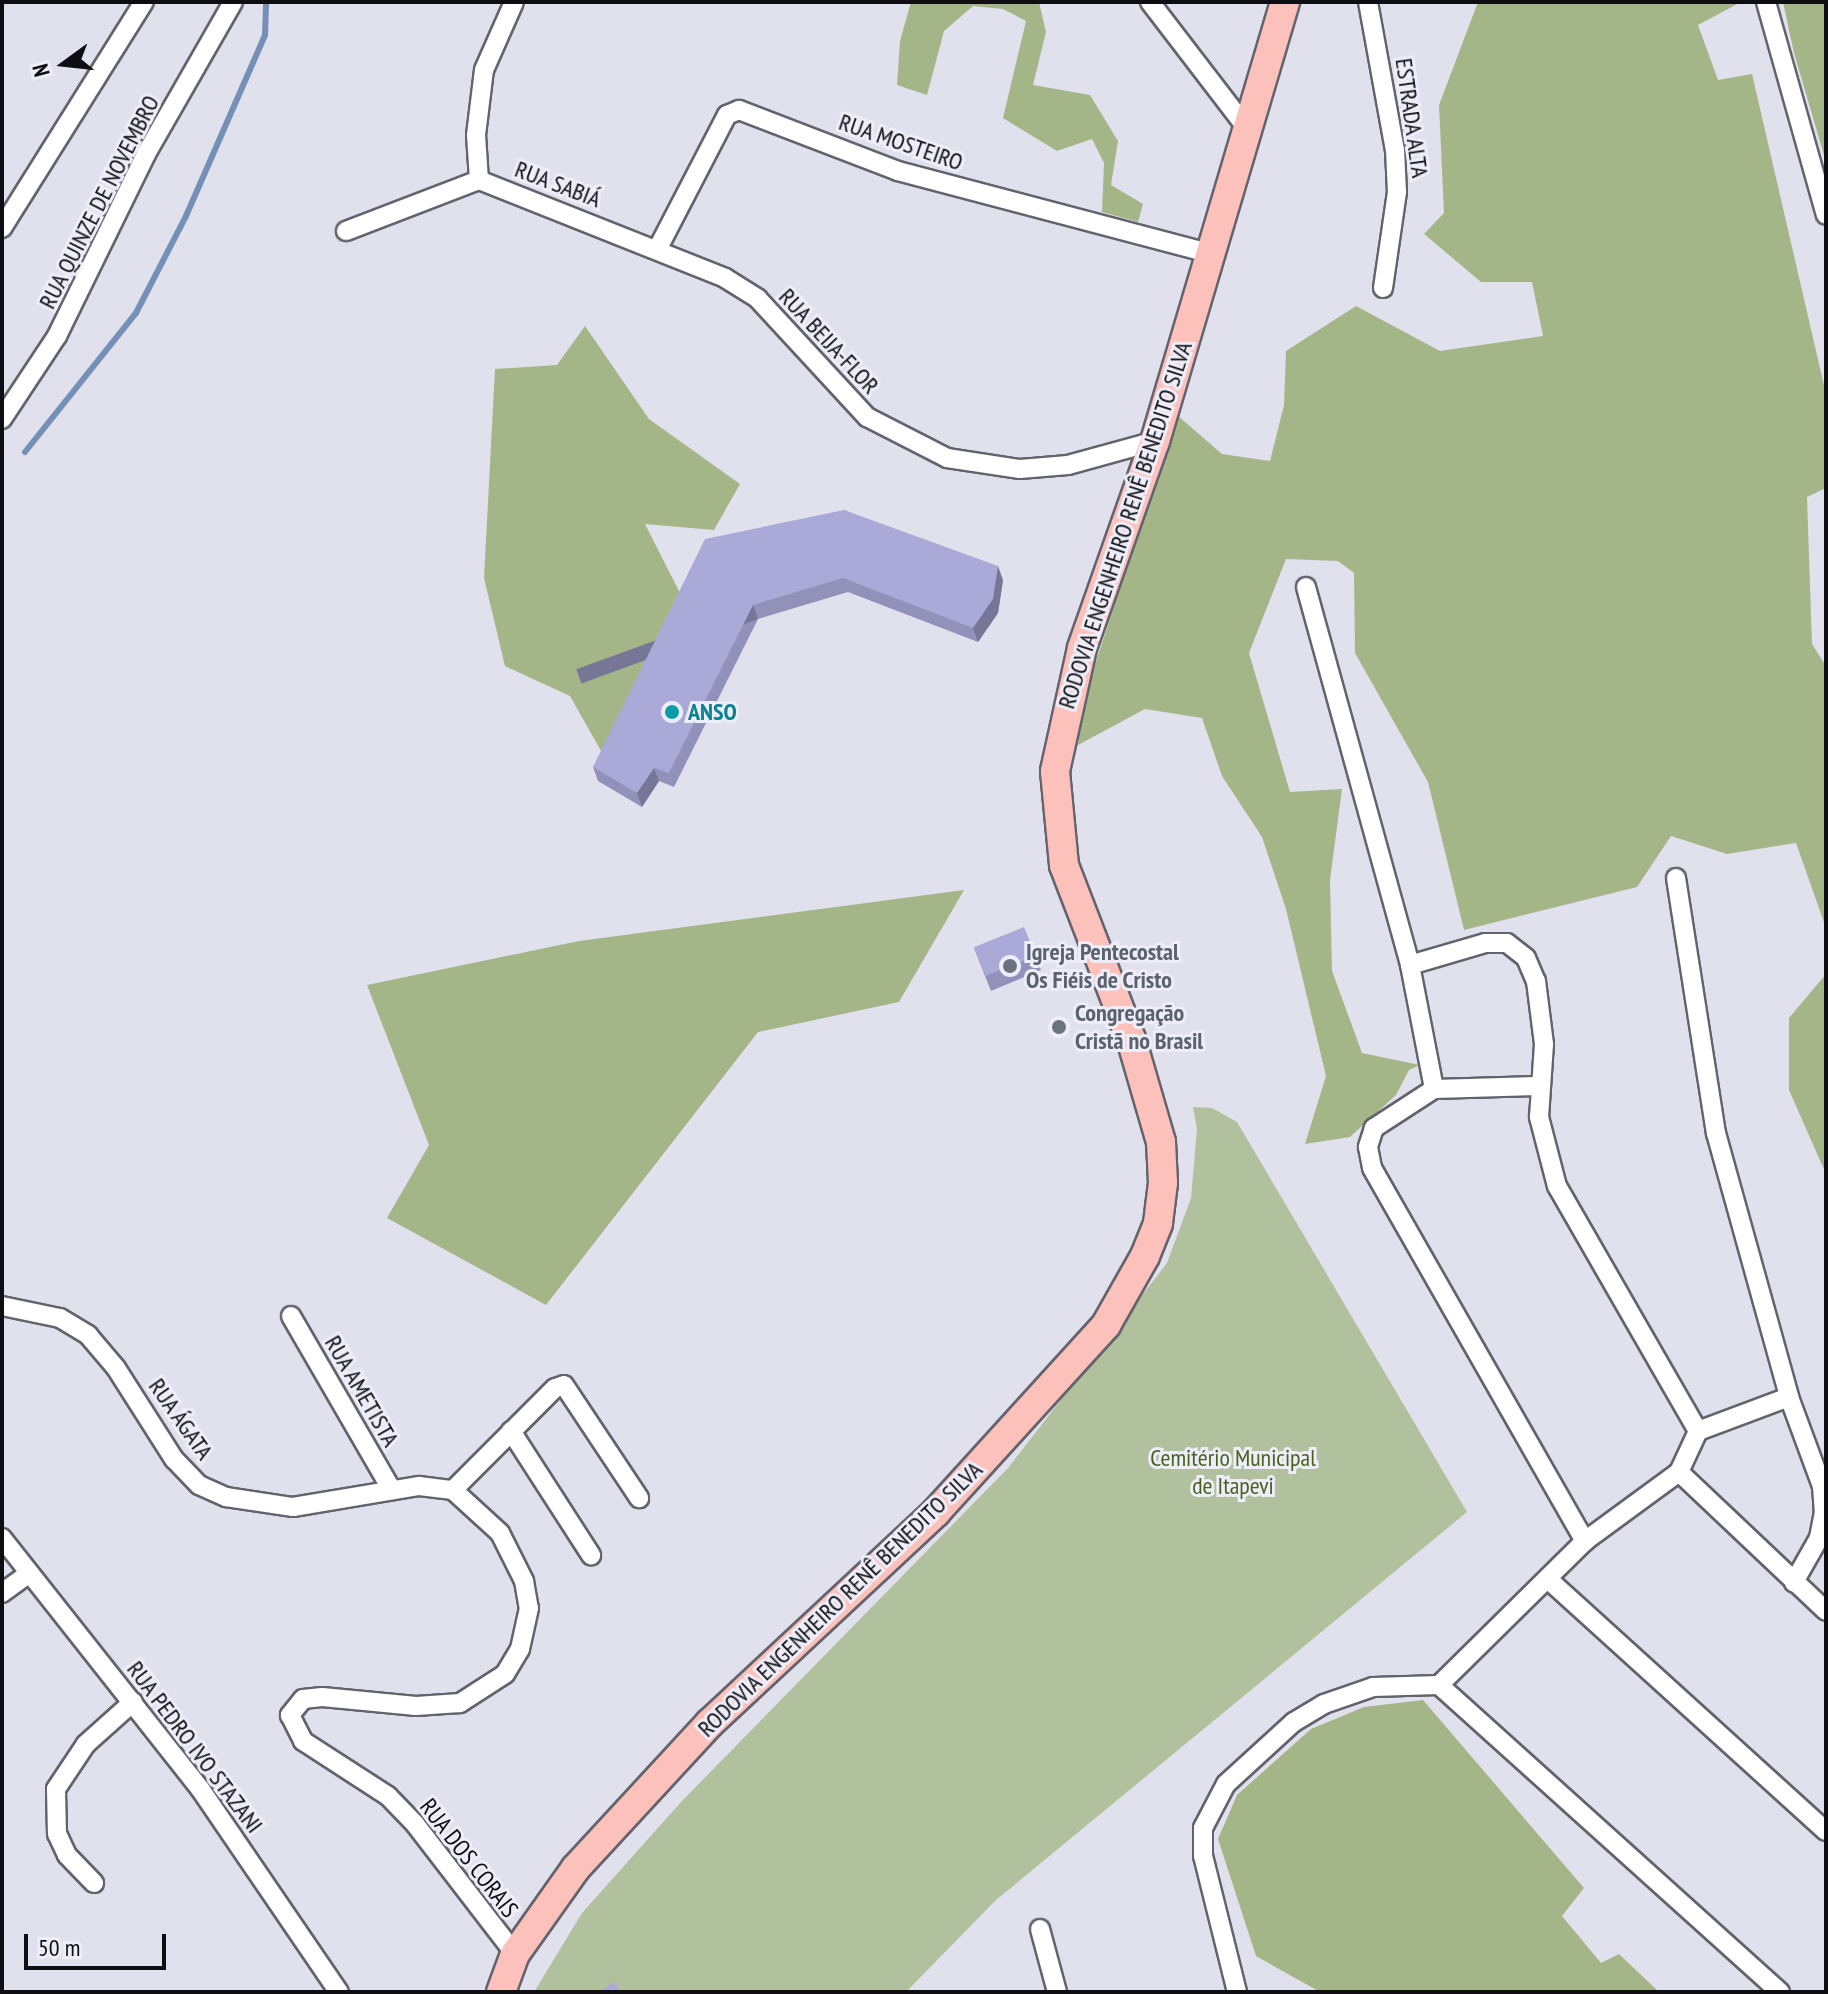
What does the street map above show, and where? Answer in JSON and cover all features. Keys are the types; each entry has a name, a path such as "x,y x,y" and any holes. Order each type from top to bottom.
{"main road":[{"name":"RODOVIA ENGENHEIRO RENÊ BENEDITO SILVA","path":"501,1992 515,1954 576,1868 710,1723 936,1512 1076,1362 1106,1325 1145,1256 1158,1223 1163,1183 1161,1142 1131,1039 1064,865 1055,771 1082,648 1155,441 1208,253 1285,2"}],"street":[{"path":"2,228 144,2"},
{"name":"RUA QUINZE DE NOVEMBRO","path":"2,419 57,336 146,154 233,2"},
{"name":"RUA SABIÁ","path":"514,2 484,70 476,135 479,180 658,248"},
{"path":"1150,2 1246,127"},
{"name":"ESTRADA ALTA","path":"1368,2 1397,178 1383,288"},
{"path":"1766,2 1826,215"},
{"name":"RUA MOSTEIRO","path":"658,248 722,125 739,110 898,171 1208,253"},
{"path":"346,231 479,180"},
{"name":"RUA BEIJA-FLOR","path":"658,248 725,278 758,299 867,417 947,458 1020,469 1068,465 1155,441"},
{"path":"1306,587 1410,965 1434,1089"},
{"path":"1676,878 1716,1133 1789,1397 1822,1486 1824,1512 1819,1538 1794,1582"},
{"path":"1410,965 1485,943 1507,943 1526,958 1541,1009 1544,1044 1537,1086 1539,1117 1557,1186 1698,1431"},
{"path":"1537,1086 1434,1089 1374,1128 1368,1147 1372,1168 1585,1541"},
{"name":"RUA ÁGATA","path":"2,1306 60,1318 88,1335 116,1368 174,1459 199,1485 241,1501 293,1507 392,1490"},
{"name":"RUA AMETISTA","path":"291,1316 392,1490"},
{"path":"392,1490 419,1486 453,1490 555,1388 570,1387 639,1498"},
{"path":"1237,1992 1203,1856 1210,1807 1254,1756 1324,1704 1373,1687 1439,1685 1550,1581 1585,1541 1679,1472 1698,1431 1789,1397"},
{"path":"511,1431 591,1555"},
{"path":"1679,1472 1826,1611"},
{"name":"RUA DOS CORAIS","path":"453,1490 500,1533 524,1581 528,1628 505,1674 460,1703 416,1706 322,1697 303,1699 290,1715 303,1741 388,1796 415,1824 515,1954"},
{"name":"RUA PEDRO IVO STAZANI","path":"2,1538 27,1575 133,1702 317,1952 339,1992"},
{"path":"2,1593 27,1575"},
{"path":"1550,1581 1826,1831"},
{"path":"1439,1685 1780,1992"},
{"path":"94,1883 57,1834 56,1789 86,1744 133,1702"},
{"path":"1040,1929 1057,1992"}],"green space":[{"path":"911,2 1039,2 1046,32 1033,85 1090,95 1118,141 1111,185 1143,204 1138,222 1102,212 1104,163 1092,139 1057,151 1003,118 1026,21 1003,9 973,6 944,31 927,95 897,85 900,41"},
{"path":"1478,2 1741,2 1698,25 1718,80 1752,74 1826,394 1826,488 1807,497 1812,644 1826,666 1826,928 1796,843 1727,854 1671,836 1637,887 1464,930 1428,782 1355,653 1354,573 1338,561 1286,559 1249,653 1290,792 1342,789 1330,880 1332,971 1362,1053 1420,1065 1409,1070 1396,1095 1350,1137 1305,1144 1326,1076 1286,909 1262,837 1222,776 1202,718 1145,709 1078,745 1084,698 1177,415 1222,454 1270,461 1284,405 1286,351 1356,306 1440,351 1543,336 1532,282 1481,282 1424,234 1444,213 1439,105"},
{"path":"1783,2 1826,2 1826,162 1794,53"},
{"path":"585,326 649,419 740,484 714,530 645,524 684,601 605,758 570,696 505,666 484,578 495,369 557,365"},
{"path":"964,890 899,1002 758,1032 546,1305 387,1218 429,1145 367,985 579,941"},
{"path":"1826,974 1826,1174 1789,1090 1789,1018"},
{"name":"Cemitério Municipal de Itapevi","path":"1193,1107 1212,1108 1237,1122 1467,1512 996,1900 906,1992 534,1992 582,1913 681,1802 1008,1468 1167,1263 1191,1198 1197,1129"},
{"path":"1423,1700 1584,1888 1562,1916 1601,1963 1619,1954 1659,1992 1320,1992 1256,1956 1218,1839 1237,1795 1311,1729 1364,1707"}],"building":[{"name":"ANSO","path":"844,510 998,566 993,599 973,628 843,578 753,605 669,773 654,768 637,793 593,767 705,539"},
{"path":"1024,927 1036,956 986,976 974,947"},
{"path":"614,1982 621,1992 599,1992"}],"waterway":[{"path":"25,452 136,313 186,216 265,35 266,2"}],"place":[{"name":"ANSO","path":"672,712"},
{"name":"Igreja Pentecostal Os Fiéis de Cristo","path":"1010,966"},
{"name":"Congregação Cristã no Brasil","path":"1059,1027"}]}
